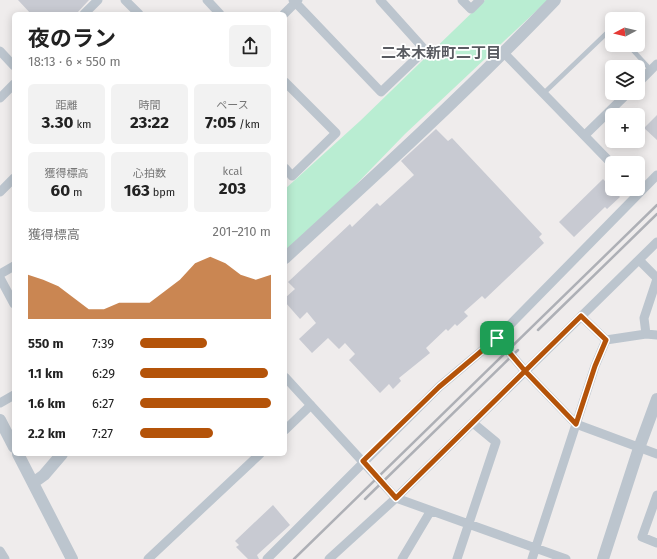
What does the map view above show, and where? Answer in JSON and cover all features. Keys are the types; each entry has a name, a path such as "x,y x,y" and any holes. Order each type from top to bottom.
{"street":[{"path":"86,12 98,0"},
{"path":"125,0 137,12"},
{"path":"207,0 218,12"},
{"path":"286,12 296,1 381,92 425,50 380,0"},
{"path":"462,0 471,9 480,0"},
{"path":"287,256 411,144 504,53 555,0"},
{"path":"0,51 12,64"},
{"path":"504,53 605,156"},
{"path":"645,76 654,67"},
{"path":"287,84 336,134 292,176 287,170"},
{"path":"0,98 12,86"},
{"path":"585,135 621,100"},
{"path":"645,185 657,175"},
{"path":"0,192 12,180"},
{"path":"267,559 363,461 439,387 497,338 632,196"},
{"path":"329,559 396,498 657,242"},
{"path":"639,260 657,278 644,318 646,334"},
{"path":"0,274 12,267"},
{"path":"0,278 12,300"},
{"path":"581,316 606,340"},
{"path":"606,340 646,334 657,335"},
{"path":"497,338 525,371 576,424 657,454"},
{"path":"532,559 595,366 606,340"},
{"path":"287,379 396,498 430,512 566,559"},
{"path":"0,403 12,396"},
{"path":"603,559 638,448 657,399"},
{"path":"287,428 311,405"},
{"path":"0,420 12,442"},
{"path":"457,559 496,442 473,423"},
{"path":"19,456 72,559"},
{"path":"33,483 44,476 60,456"},
{"path":"150,558 258,456"},
{"path":"657,495 642,537 657,543"},
{"path":"402,559 430,512"},
{"path":"0,551 5,559"}],"lane":[{"path":"544,93 605,35"},
{"path":"636,52 654,67"}],"green space":[{"path":"485,0 548,0 405,134 341,200 287,249 287,187 360,121"}],"building":[{"path":"18,0 89,0 78,12 29,12"},
{"path":"657,115 657,140 645,129 645,127"},
{"path":"436,129 448,141 452,138 542,234 539,237 544,243 485,299 482,296 464,312 468,316 457,326 455,324 448,331 446,329 426,348 430,353 399,378 401,381 393,389 389,384 380,393 349,360 355,354 345,343 339,349 328,338 312,353 299,339 316,323 307,312 300,319 287,304 287,296 295,289 288,282 350,224 352,227 377,203 380,206 414,175 401,161"},
{"path":"603,179 605,181 605,196 620,197 607,209 605,207 574,237 559,222"},
{"path":"273,505 290,525 257,555 259,559 248,559 236,547 239,545 235,541"}],"railway":[{"path":"294,559 657,205"},
{"path":"538,330 657,214"},
{"path":"365,499 518,350"}],"district":[{"name":"二本木新町二丁目","path":"441,53"}],"route":[{"path":"497,338 439,387 363,461 396,498 525,371 576,424 595,366 606,340 581,316 525,371 497,338"}]}
